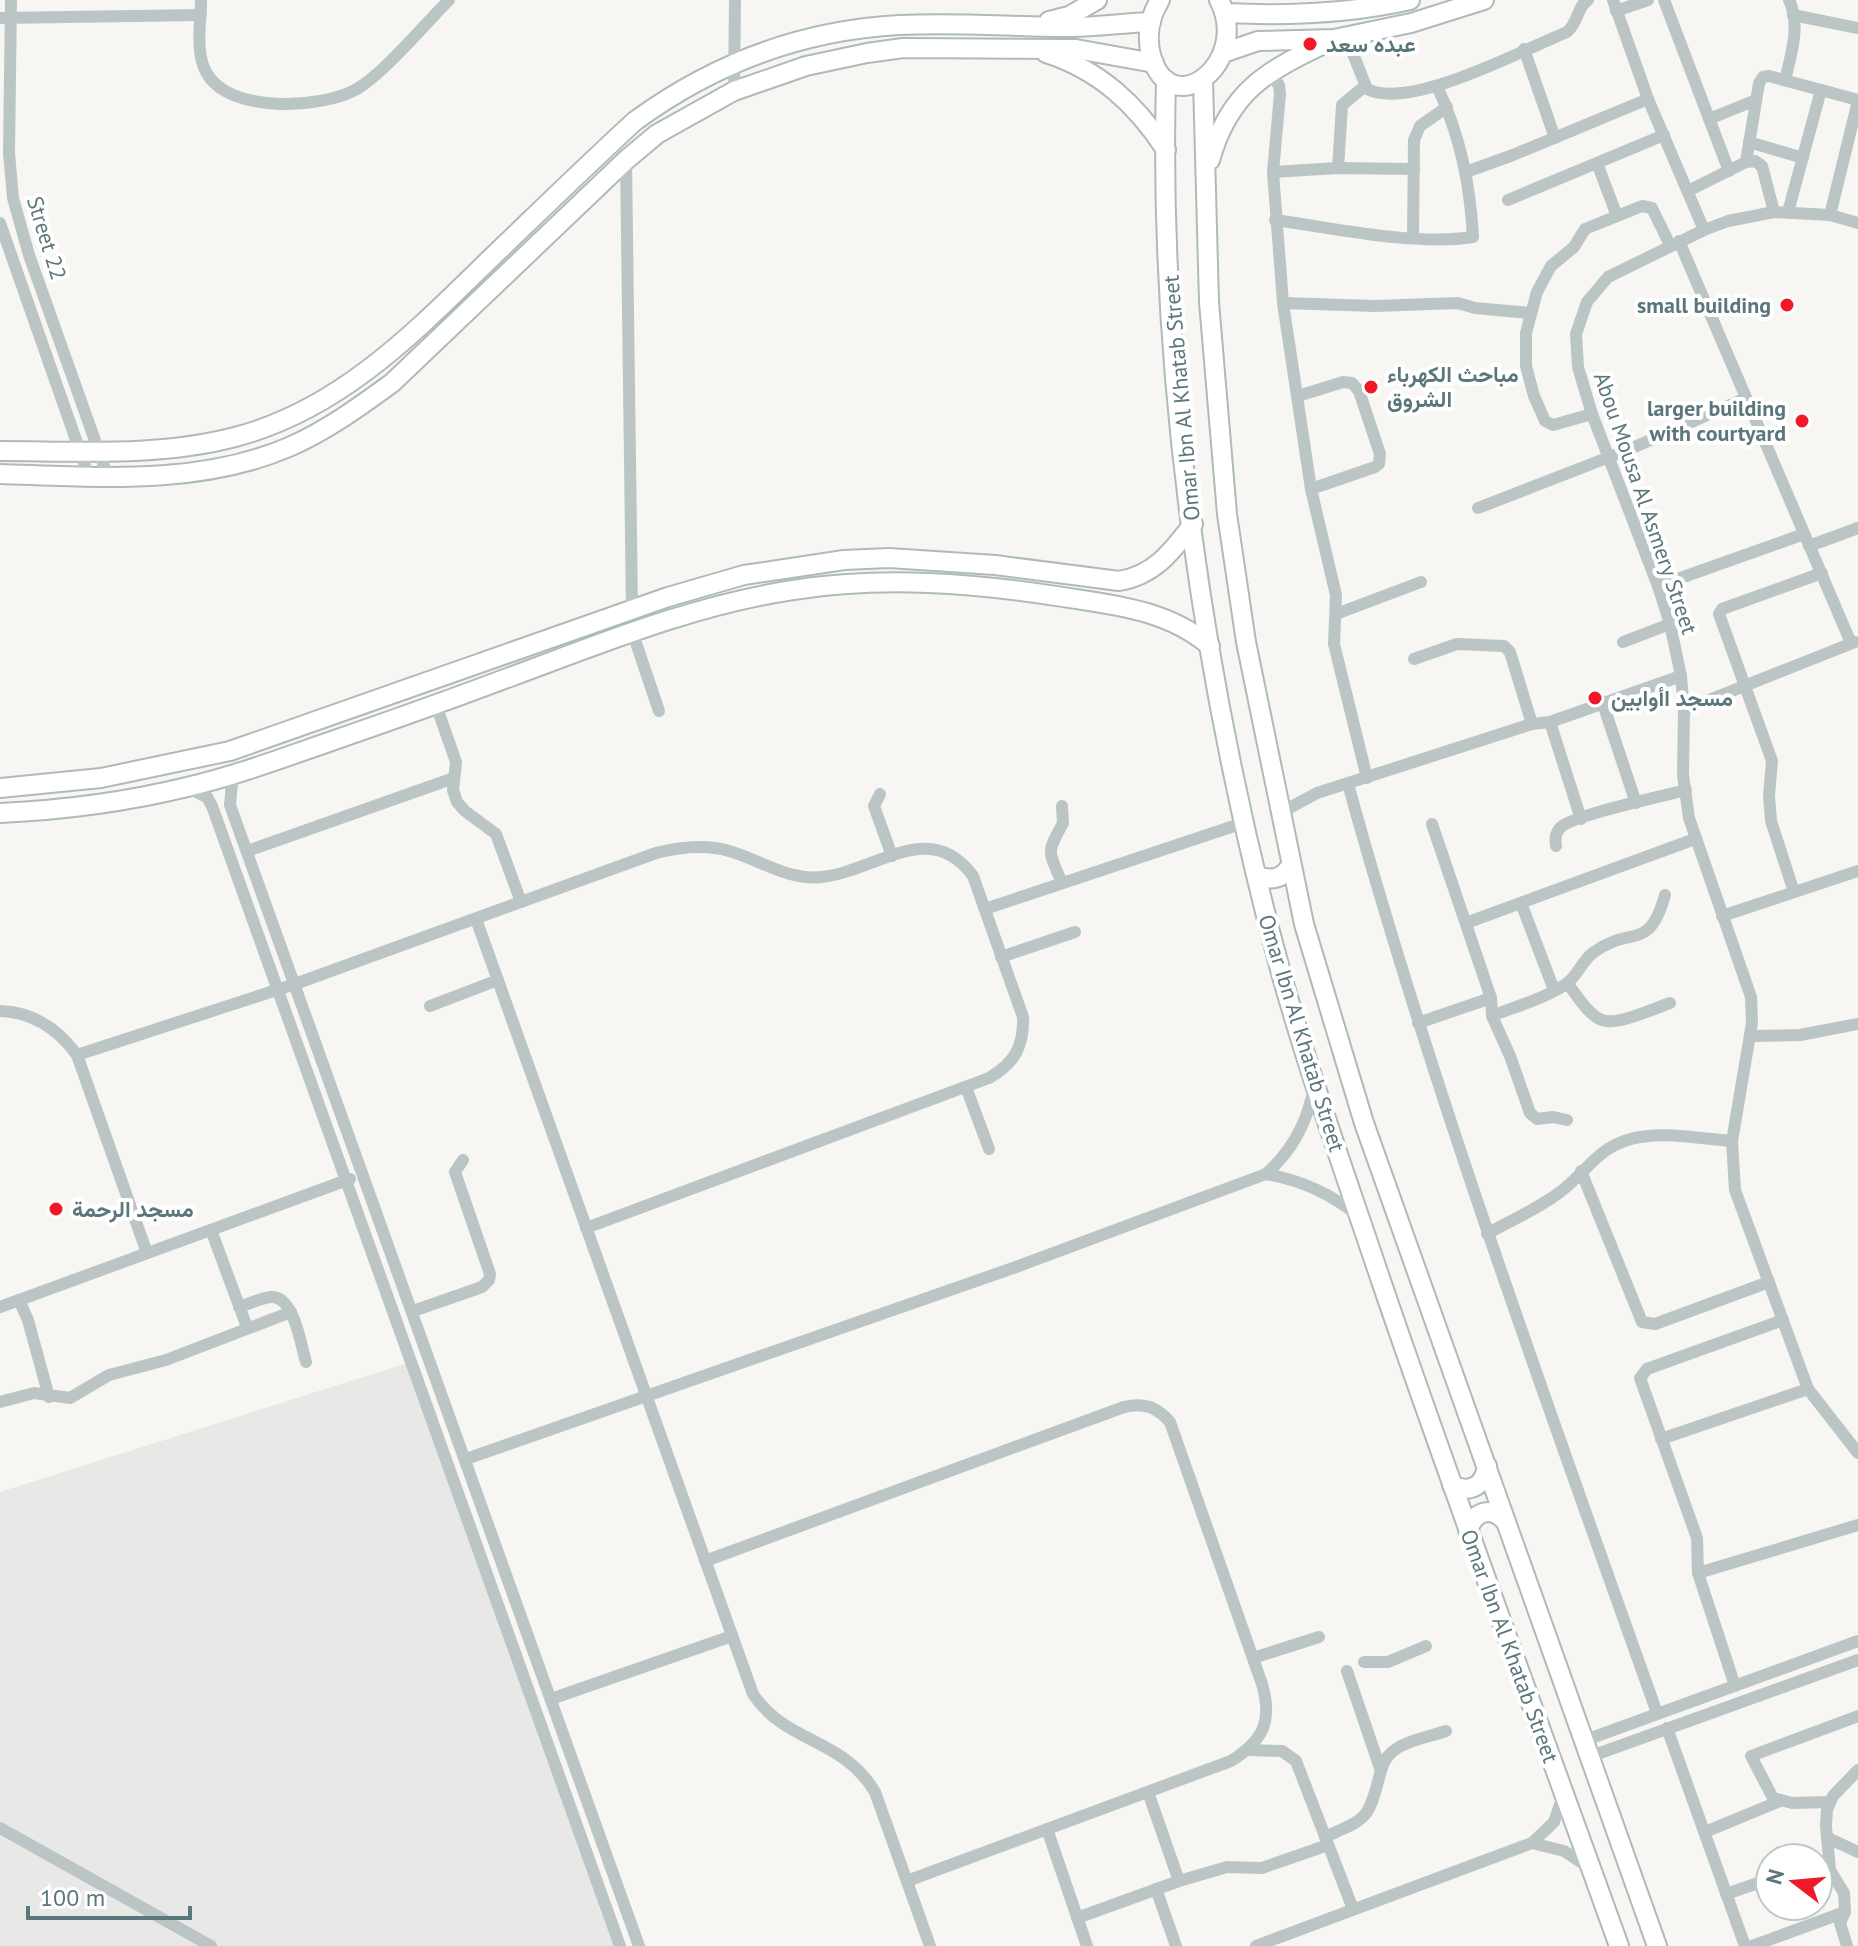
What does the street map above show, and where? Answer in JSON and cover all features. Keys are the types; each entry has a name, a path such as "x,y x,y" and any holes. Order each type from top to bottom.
{"street":[{"name":"Street 22","path":"11,0 6,18 13,198 29,255 100,451 98,477"},
{"path":"201,0 201,59 212,82 221,91 248,101 310,102 328,101 360,87 449,0"},
{"path":"734,91 735,0"},
{"path":"0,451 161,450 236,437 293,416 339,392 445,303 635,121 669,96 734,62 794,42 834,33 900,25 1041,23 1069,16 1097,0"},
{"path":"1160,0 1151,22 1150,50 1154,63 1166,80 1181,85 1203,81 1223,53 1227,33 1222,6 1369,8 1410,0"},
{"path":"1223,53 1258,41 1340,38 1411,23 1484,0"},
{"path":"1340,38 1370,91 1389,94 1419,92 1567,32 1575,24 1581,6 1588,0"},
{"path":"1648,0 1614,6 1648,99 1704,230"},
{"path":"1664,0 1729,171"},
{"path":"1785,80 1794,44 1789,0"},
{"path":"6,18 201,15"},
{"path":"1793,15 1858,28"},
{"path":"1013,24 1072,27 1151,22"},
{"path":"834,33 838,59"},
{"path":"1206,174 1214,146 1231,113 1268,72 1340,38"},
{"path":"0,474 98,477 183,475 243,463 287,448 350,414 392,383 626,160 657,134 734,91 806,66 901,48 1076,49 1154,63"},
{"path":"1524,49 1555,138"},
{"path":"1035,50 1088,71 1111,86 1132,105 1166,150"},
{"path":"1268,72 1279,85 1280,94 1273,172 1283,303 1311,489 1336,595 1334,644 1367,778"},
{"path":"1746,162 1759,80 1763,77 1858,100 1830,215"},
{"name":"Omar Ibn Al Khatab Street","path":"1166,80 1171,300 1193,524 1210,646 1243,823 1314,1086 1452,1485 1619,1946"},
{"name":"Omar Ibn Al Khatab Street","path":"1203,81 1210,316 1227,514 1246,642 1298,895 1322,991 1364,1123 1657,1946"},
{"path":"1338,168 1342,105 1365,86"},
{"path":"1275,220 1413,237 1473,237 1466,172 1447,107 1437,86"},
{"path":"1788,212 1821,90"},
{"path":"1466,172 1648,99"},
{"path":"1709,119 1756,100"},
{"path":"1413,237 1416,132 1425,121 1447,107"},
{"path":"1508,200 1664,135"},
{"path":"1749,142 1803,158"},
{"path":"626,160 632,611"},
{"path":"1688,191 1746,162 1755,161 1762,166 1774,212"},
{"path":"1597,163 1617,216"},
{"path":"1273,172 1338,168 1414,169"},
{"path":"1592,414 1561,424 1553,425 1545,421 1526,366 1526,333 1530,313 1551,266 1574,247 1585,229 1649,206 1675,243 1854,642 1684,710"},
{"name":"Abou Mousa Al Asmery Street","path":"1856,1444 1808,1389 1735,1190 1732,1141 1750,1036 1751,997 1695,839 1686,790 1681,676 1670,624 1592,414 1575,351 1580,317 1587,302 1608,277 1675,243 1741,217 1774,212 1830,215 1858,223"},
{"name":"Street 22","path":"0,223 80,451 98,477"},
{"path":"1283,303 1375,306 1458,303 1530,313"},
{"path":"1298,396 1343,382 1352,383 1359,391 1380,454 1379,464 1375,467 1311,489"},
{"path":"1478,508 1609,457 1746,398"},
{"path":"7,788 101,778 204,758 269,740 706,585 789,568 844,560 889,558 995,565 1119,581 1136,578 1151,570 1167,557 1193,524"},
{"path":"1658,586 1807,540 1858,528"},
{"path":"789,568 793,590"},
{"path":"1794,892 1771,821 1769,796 1772,761 1720,616 1721,610 1822,573"},
{"path":"8,813 111,802 237,774 436,705 632,631 735,601 793,590 876,582 965,584 1014,589 1164,618 1181,624 1210,646"},
{"path":"1336,614 1421,582"},
{"path":"1623,642 1670,624"},
{"path":"632,631 659,711"},
{"path":"1414,659 1457,644 1504,646 1510,652 1532,724"},
{"path":"1280,813 1317,793 1532,724 1550,722 1602,701 1681,676"},
{"path":"1602,701 1636,803"},
{"path":"371,704 379,724"},
{"path":"436,705 456,762 453,790 457,802 496,834 521,902"},
{"path":"1550,722 1581,819"},
{"path":"237,774 232,783 230,805 639,1946"},
{"path":"247,851 454,778"},
{"path":"51,784 46,788 44,800 53,809"},
{"path":"1348,784 1418,1023 1487,1234 1657,1713"},
{"path":"186,787 207,797 212,806 620,1946"},
{"path":"7,788 21,802 8,813"},
{"path":"1556,846 1560,828 1581,819 1686,790"},
{"path":"880,794 874,806 892,856"},
{"path":"1062,806 1063,823 1050,849 1062,883"},
{"path":"985,909 1243,823"},
{"path":"1432,824 1491,998 1492,1016 1530,1113 1537,1119 1553,1117 1567,1120"},
{"path":"1466,923 1695,839"},
{"path":"77,1055 295,984 676,848 704,847 730,851 780,871 807,877 836,874 919,847 951,853 963,863 973,876 1023,1017 1023,1036 1017,1054 1005,1069 966,1087 586,1228"},
{"path":"1257,876 1268,879 1278,877 1286,873 1291,865"},
{"path":"1722,916 1858,871"},
{"path":"1264,906 1277,896 1298,895"},
{"path":"1492,1016 1567,983 1592,953 1648,931 1665,895"},
{"path":"1521,903 1554,990"},
{"path":"476,919 753,1694 762,1707 786,1727 840,1754 866,1777 875,1792 930,1946"},
{"path":"1001,957 1075,932"},
{"path":"430,1006 498,980"},
{"path":"1567,983 1601,1020 1616,1021 1670,1003"},
{"path":"1418,1023 1491,998"},
{"path":"0,1011 41,1021 61,1036 77,1055 147,1253"},
{"path":"1750,1036 1800,1035 1858,1024"},
{"path":"466,1459 1016,1267 1266,1174 1299,1135 1309,1111 1314,1086"},
{"path":"966,1087 989,1149"},
{"path":"1487,1234 1555,1196 1605,1150 1642,1136 1732,1141"},
{"path":"413,1311 482,1287 489,1280 490,1274 455,1172 463,1160"},
{"path":"1581,1171 1642,1322 1655,1324 1769,1282"},
{"path":"0,1307 364,1174"},
{"path":"1266,1174 1312,1187 1360,1218"},
{"path":"211,1230 247,1327"},
{"path":"239,1307 275,1297 284,1302 291,1312 306,1362"},
{"path":"19,1300 28,1320 49,1397"},
{"path":"0,1402 34,1393 70,1398 109,1375 166,1360 291,1312"},
{"path":"1735,1686 1698,1573 1697,1538 1640,1382 1644,1370 1783,1320"},
{"path":"1661,1439 1808,1389"},
{"path":"705,1561 1116,1409 1137,1404 1150,1406 1162,1412 1170,1422 1267,1701 1266,1719 1260,1736 1249,1750 1231,1761 907,1881"},
{"path":"1452,1485 1471,1489 1480,1484 1487,1466"},
{"path":"1468,1530 1471,1520 1479,1513 1489,1511 1499,1514 1506,1522"},
{"path":"1698,1573 1858,1525"},
{"path":"551,1699 732,1636"},
{"path":"1253,1658 1319,1637"},
{"path":"1586,1749 1657,1713 1858,1641"},
{"path":"1364,1662 1388,1662 1426,1646"},
{"path":"1586,1749 1667,1728 1858,1660"},
{"path":"1347,1671 1381,1771"},
{"path":"1780,1801 1768,1793 1751,1756 1858,1716"},
{"path":"1667,1728 1745,1946"},
{"path":"1077,1918 1227,1867 1262,1868 1327,1841 1359,1822 1372,1808 1381,1771 1389,1754 1396,1748 1446,1731"},
{"path":"1249,1750 1282,1751 1296,1761 1353,1909"},
{"path":"1827,1842 1827,1810 1830,1802 1858,1770"},
{"path":"1148,1792 1179,1881"},
{"path":"1256,1946 1532,1843 1554,1822 1564,1794"},
{"path":"1705,1832 1780,1801 1830,1802"},
{"path":"0,1828 211,1946"},
{"path":"1047,1829 1087,1946"},
{"path":"1828,1838 1858,1852"},
{"path":"1532,1843 1564,1851 1592,1870"},
{"path":"1834,1877 1844,1893 1845,1912 1840,1923 1847,1946"},
{"path":"1726,1894 1754,1884"},
{"path":"1156,1889 1176,1946"},
{"path":"1752,1946 1845,1912"}],"shaded area":[{"path":"417,1360 626,1946 0,1946 0,1492"}],"place":[{"name":"عبده سعد","path":"1310,44"},
{"name":"small building","path":"1787,305"},
{"name":"مباحث الكهرباء الشروق","path":"1371,387"},
{"name":"larger building with courtyard","path":"1802,421"},
{"name":"مسجد اأوابين","path":"1595,698"},
{"name":"مسجد الرحمة","path":"56,1209"}]}
